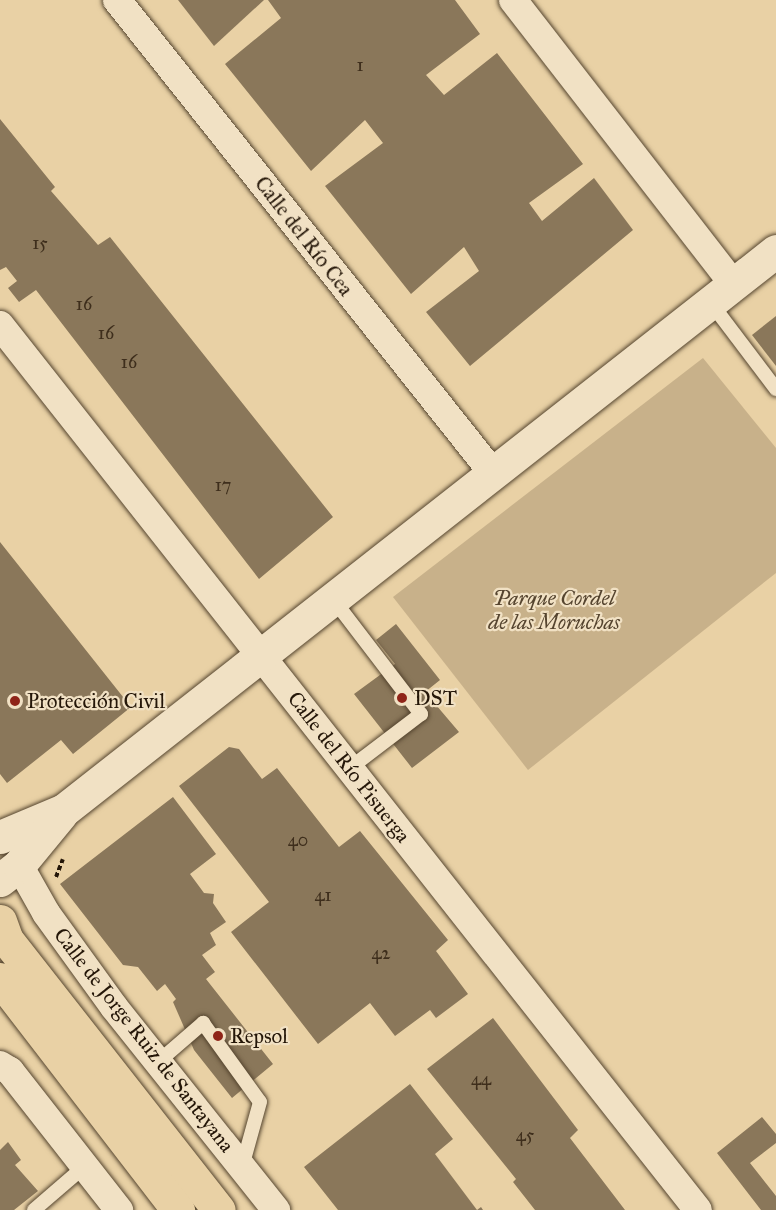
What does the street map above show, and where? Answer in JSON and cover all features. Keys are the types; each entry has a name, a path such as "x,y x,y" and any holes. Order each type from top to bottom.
{"highway":[{"path":"0,921 7,940 219,1210"},
{"path":"0,979 178,1210"}],"street":[{"name":"Calle del Río Cea","path":"117,0 492,472"},
{"path":"513,0 722,294"},
{"path":"10,872 57,820 492,472 776,251"},
{"name":"Calle del Río Pisuerga","path":"0,325 698,1210"},
{"path":"0,837 57,820"},
{"name":"Calle de Jorge Ruiz de Santayana","path":"10,872 46,913 158,1062 276,1210"},
{"path":"0,1065 10,1071 119,1210"}],"lane":[{"path":"722,294 776,389"},
{"path":"333,599 421,714 350,768"},
{"path":"158,1062 203,1023 260,1102 242,1167"},
{"path":"34,1210 85,1166"}],"path":[{"path":"46,913 63,901 55,886 56,874 69,852 57,820"}],"green space":[{"name":"Parque Cordel de las Moruchas","path":"703,358 776,448 776,573 528,770 393,597"}],"building":[{"path":"178,0 264,0 214,46"},
{"path":"268,0 455,0 480,34 426,75 444,95 497,53 583,164 529,203 542,221 594,178 633,230 470,366 426,312 479,271 464,247 411,294 325,186 383,143 365,120 311,171 225,64 281,18"},
{"path":"0,119 55,187 51,191 98,245 110,237 333,517 259,579 36,290 19,302 8,288 17,281 6,267 0,270"},
{"path":"776,316 776,366 752,335"},
{"path":"0,542 131,707 73,754 61,740 7,783 0,774"},
{"path":"396,624 440,680 425,692 459,732 412,768 354,694 395,664 376,640"},
{"path":"229,747 239,749 262,779 277,768 339,847 360,831 448,940 436,951 468,994 436,1018 430,1010 395,1036 370,1003 318,1044 231,932 269,902 179,786"},
{"path":"173,797 216,854 190,874 204,893 214,894 213,903 226,922 210,933 216,945 202,955 215,972 206,979 273,1064 232,1098 194,1050 173,1002 176,999 165,984 157,991 138,967 123,965 60,884"},
{"path":"493,1018 578,1130 570,1138 625,1210 535,1210 513,1182 516,1179 427,1069"},
{"path":"410,1084 453,1139 435,1154 477,1210 338,1210 304,1167"},
{"path":"762,1117 776,1134 776,1143 750,1163 776,1196 776,1210 761,1210 717,1153"},
{"path":"8,1142 21,1160 15,1165 38,1191 14,1210 0,1210 0,1150"}],"place":[{"name":"DST","path":"402,698"},
{"name":"Protección Civil","path":"15,701"},
{"name":"Repsol","path":"218,1036"}]}
